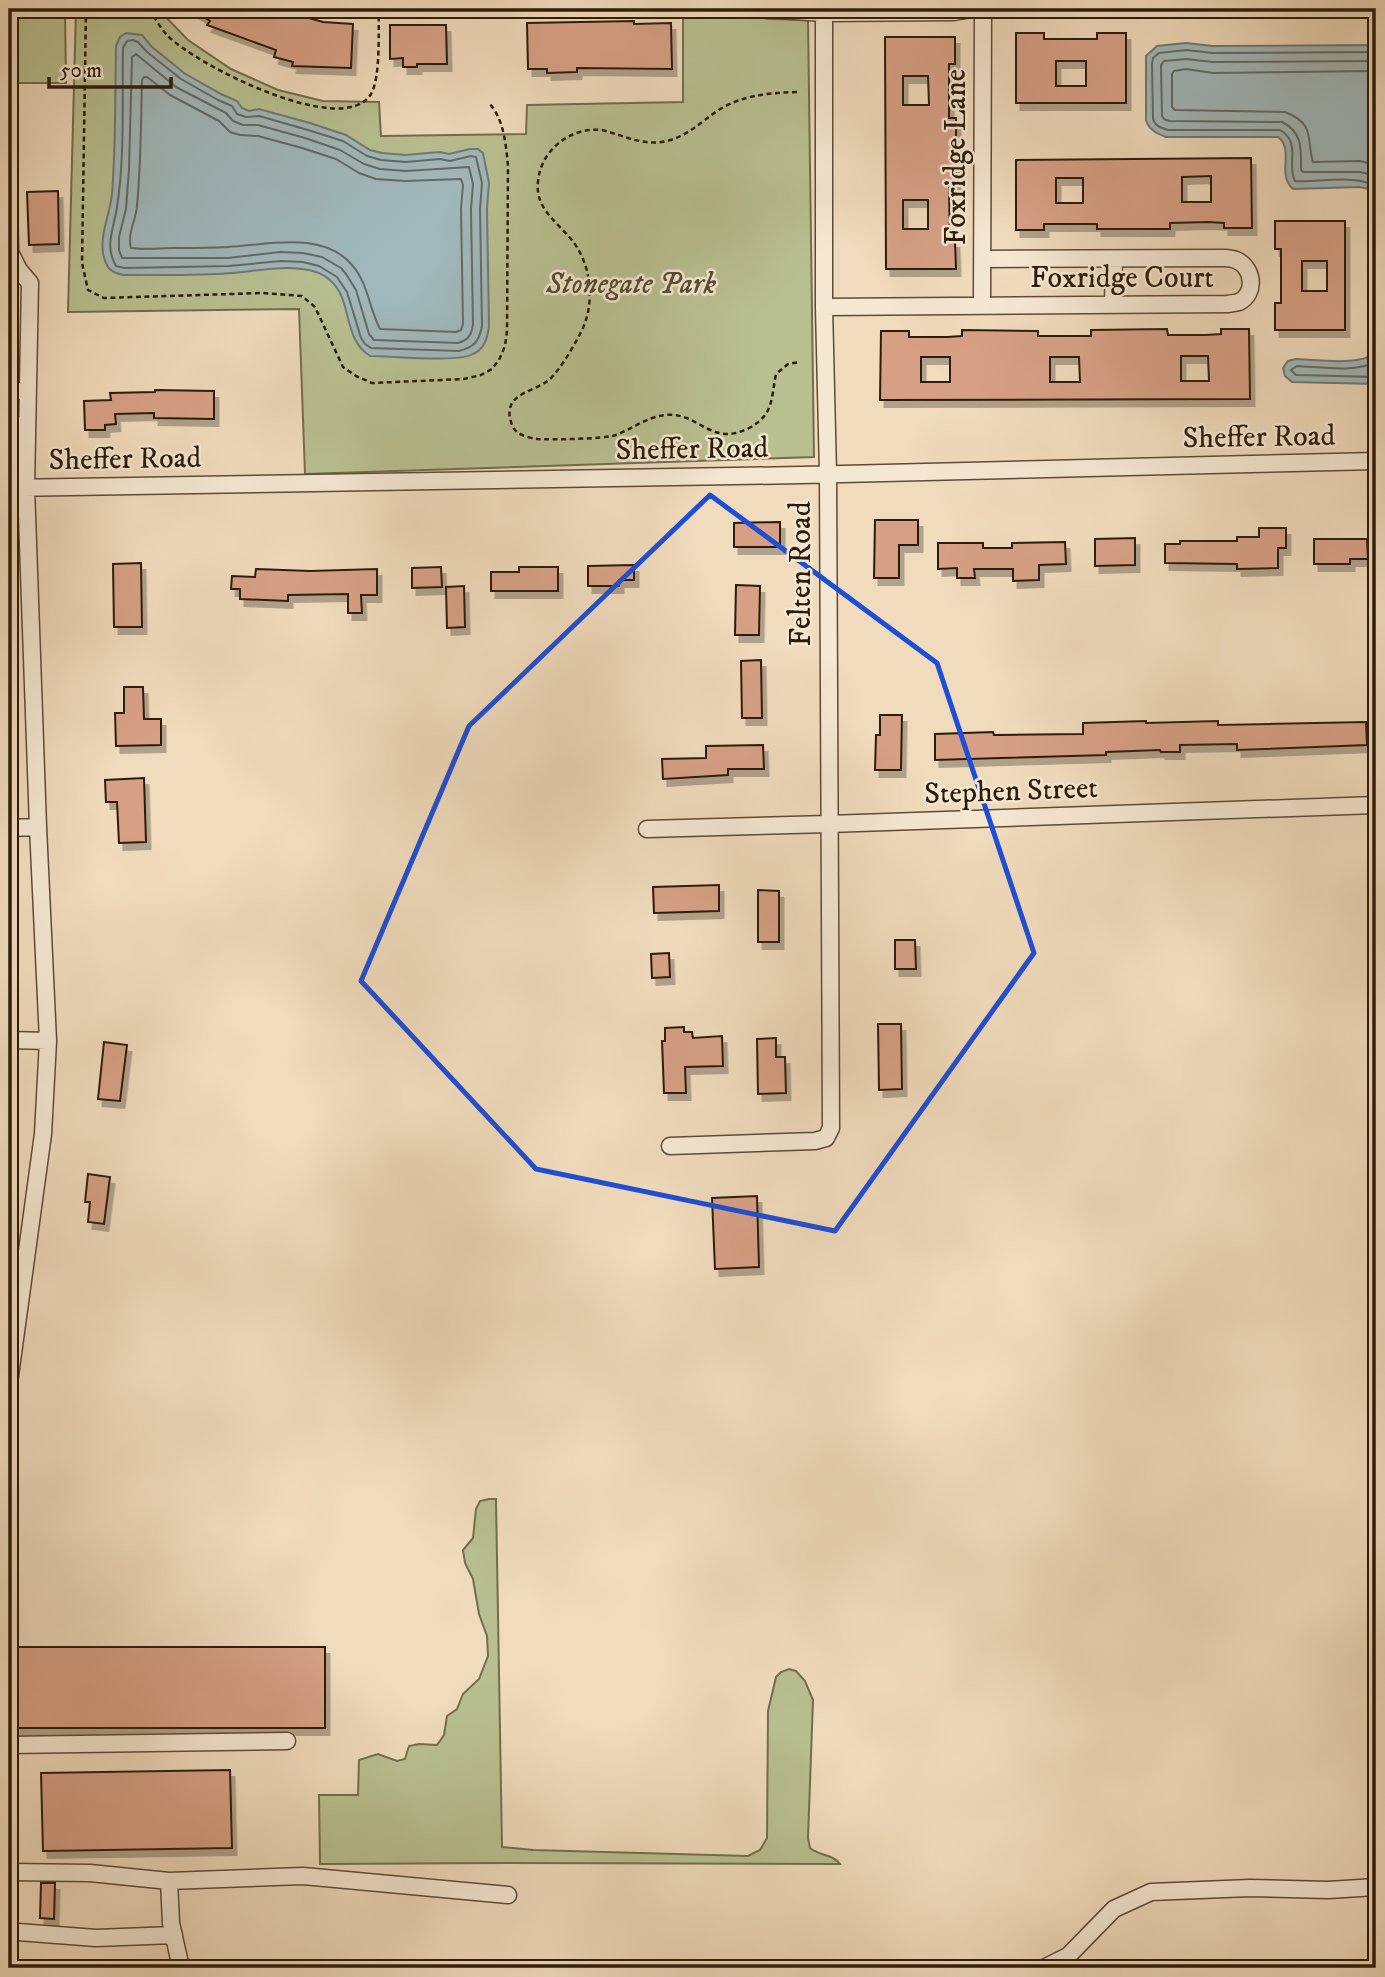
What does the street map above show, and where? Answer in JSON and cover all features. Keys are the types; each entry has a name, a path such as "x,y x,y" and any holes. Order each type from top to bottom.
{"street":[{"path":"762,9 954,12 972,9"},
{"name":"Foxridge Lane","path":"982,305 983,9"},
{"name":"Felten Road","path":"670,1146 815,1142 826,1138 831,1128 824,11"},
{"path":"9,200 10,251 19,270 30,283 26,487 37,827 48,1041 43,1134 13,1316 9,1383"},
{"path":"1113,305 1114,259"},
{"name":"Foxridge Court","path":"824,307 1228,304 1240,302 1251,285 1250,275 1244,265 1235,260 982,260"},
{"path":"9,391 28,391"},
{"path":"9,425 27,425"},
{"name":"Sheffer Road","path":"9,488 828,474 1376,461"},
{"name":"Stephen Street","path":"647,829 1376,806"},
{"path":"9,828 37,827"},
{"path":"9,1040 48,1041"},
{"path":"9,1745 287,1741"},
{"path":"9,1872 90,1873 169,1881 303,1876 508,1895"},
{"path":"169,1881 172,1923 181,1968"},
{"path":"1044,1968 1068,1956 1114,1909 1151,1892 1376,1887"},
{"path":"18,1932 96,1938 174,1935"}],"path":[{"path":"86,9 82,263 89,290 104,298 263,293 302,296 315,307 344,367 372,383 464,379 481,375 492,369 505,346 508,166 500,123 489,103"},
{"path":"149,9 167,36 206,63 249,85 302,105 327,108 347,108 360,104 370,94 376,77 379,9"},
{"path":"797,92 748,96 717,111 686,135 668,141 650,143 602,130 585,131 559,142 547,154 538,182 541,205 572,241 581,256 587,271 589,303 582,331 557,370 538,388 517,396 511,403 510,422 516,432 537,439 613,436 664,415 687,418 723,435 735,433 748,429 768,414 776,374 788,364 800,362"}],"highlighted area":[{"path":"710,495 937,663 1034,953 835,1231 536,1169 361,981 469,726"}],"green space":[{"path":"9,9 65,9 66,83 9,83"},
{"name":"Stonegate Park","path":"76,9 158,9 188,40 231,69 278,90 323,101 379,102 381,136 526,134 527,105 683,102 683,9 717,9 769,19 808,20 814,457 305,474 299,309 68,312"},
{"path":"496,1499 502,1847 748,1856 760,1850 767,1838 768,1711 776,1677 789,1669 796,1671 805,1681 813,1700 808,1838 810,1848 834,1858 840,1864 320,1864 319,1795 358,1795 359,1760 378,1754 397,1761 405,1759 409,1746 437,1745 444,1735 447,1716 457,1709 463,1694 479,1679 488,1656 487,1636 463,1550 473,1538 476,1509 480,1501"}],"water":[{"path":"126,33 142,35 151,46 184,73 237,101 242,108 249,111 259,109 310,123 346,135 370,150 382,153 449,154 478,149 483,153 489,183 489,327 483,346 465,357 370,356 355,340 338,289 325,276 310,270 285,268 205,275 123,275 109,268 102,246 113,176 116,46 120,37"},
{"path":"1186,43 1213,46 1376,45 1376,201 1368,189 1360,187 1293,189 1286,176 1285,148 1278,137 1166,137 1153,131 1146,120 1146,56 1157,46"},
{"path":"1376,353 1376,384 1292,382 1285,376 1283,368 1288,361 1296,359 1349,361"}],"building":[{"path":"191,9 277,9 323,22 353,24 351,68 292,66 293,62 274,57 276,50 207,25 210,21"},
{"path":"634,21 634,24 671,23 672,69 577,68 577,72 547,73 547,69 528,69 527,23"},
{"path":"390,25 446,25 447,64 403,67 403,58 390,59"},
{"path":"1016,33 1044,33 1044,39 1097,39 1097,33 1126,33 1126,103 1016,103","holes":["1056,61 1086,61 1086,86 1056,86"]},
{"path":"885,37 955,37 955,64 949,64 949,118 956,118 956,188 949,188 950,241 955,241 956,269 886,269","holes":["903,76 928,76 929,105 903,105","903,200 928,200 928,229 903,229"]},
{"path":"1251,158 1252,228 1224,228 1224,223 1208,222 1170,223 1170,229 1097,229 1097,224 1044,224 1044,230 1016,230 1016,160","holes":["1211,176 1211,202 1182,202 1182,177","1056,178 1083,178 1083,203 1056,203"]},
{"path":"58,191 59,244 29,245 27,192"},
{"path":"1275,221 1345,221 1345,330 1275,330 1275,303 1281,303 1281,249 1275,249","holes":["1302,261 1327,261 1327,291 1302,291"]},
{"path":"1167,329 1168,335 1206,335 1221,334 1221,329 1249,329 1250,399 880,400 881,331 909,331 909,337 947,337 962,336 962,330 1038,331 1038,336 1091,336 1091,330","holes":["1181,356 1208,356 1209,381 1181,381","921,357 950,357 950,382 921,382","1050,357 1079,357 1080,382 1050,382"]},
{"path":"155,390 214,391 214,419 154,418 154,413 115,414 116,424 105,425 105,430 85,430 84,401 111,400 110,393"},
{"path":"875,520 918,520 918,545 899,545 899,578 874,578"},
{"path":"780,522 780,547 734,547 734,523"},
{"path":"1259,528 1286,528 1286,548 1278,548 1278,568 1237,569 1237,564 1165,563 1165,544 1180,544 1180,541 1237,541 1237,537 1259,537"},
{"path":"1135,538 1135,565 1095,566 1095,539"},
{"path":"1314,539 1367,539 1368,559 1350,559 1350,564 1314,564"},
{"path":"1065,542 1066,564 1039,565 1039,580 1013,581 1013,569 974,569 975,578 957,578 957,568 938,569 938,543 983,543 983,548 1012,548 1012,543"},
{"path":"141,563 142,627 114,627 113,564"},
{"path":"634,565 634,580 619,580 619,586 588,586 588,566"},
{"path":"441,567 442,587 412,588 412,568"},
{"path":"519,567 558,567 558,591 491,591 491,572 519,572"},
{"path":"256,569 377,569 377,595 361,595 362,613 348,613 348,594 288,595 288,601 240,599 240,589 231,589 232,576 255,577"},
{"path":"736,585 760,586 759,635 735,635"},
{"path":"464,586 465,627 447,628 446,587"},
{"path":"761,660 762,718 742,718 741,661"},
{"path":"124,687 143,687 144,719 161,719 161,745 116,746 115,713 124,713"},
{"path":"880,715 902,715 901,770 875,770 876,735 880,735"},
{"path":"1218,721 1218,725 1366,722 1367,745 1237,750 1237,744 1180,745 1180,752 1160,750 1106,752 1106,755 935,760 935,734 1083,734 1083,723"},
{"path":"763,745 764,769 728,769 728,775 663,779 662,759 706,758 706,746"},
{"path":"144,778 146,842 119,843 117,802 106,802 105,780"},
{"path":"719,885 719,911 654,913 653,887"},
{"path":"758,890 779,891 779,942 758,942"},
{"path":"895,940 915,940 916,969 895,969"},
{"path":"669,953 670,977 652,978 651,954"},
{"path":"878,1024 901,1024 902,1089 879,1090"},
{"path":"684,1027 684,1032 692,1032 693,1038 722,1036 723,1066 685,1067 686,1093 664,1093 662,1041 665,1041 665,1028"},
{"path":"776,1038 776,1057 785,1057 786,1093 758,1094 757,1039"},
{"path":"104,1042 127,1045 120,1101 98,1099"},
{"path":"88,1174 110,1177 104,1224 88,1222 90,1202 85,1202"},
{"path":"757,1196 759,1267 715,1269 712,1198"},
{"path":"16,1647 325,1647 325,1728 16,1728"},
{"path":"230,1770 232,1848 43,1851 41,1773"},
{"path":"41,1883 55,1883 54,1919 40,1918"}]}
